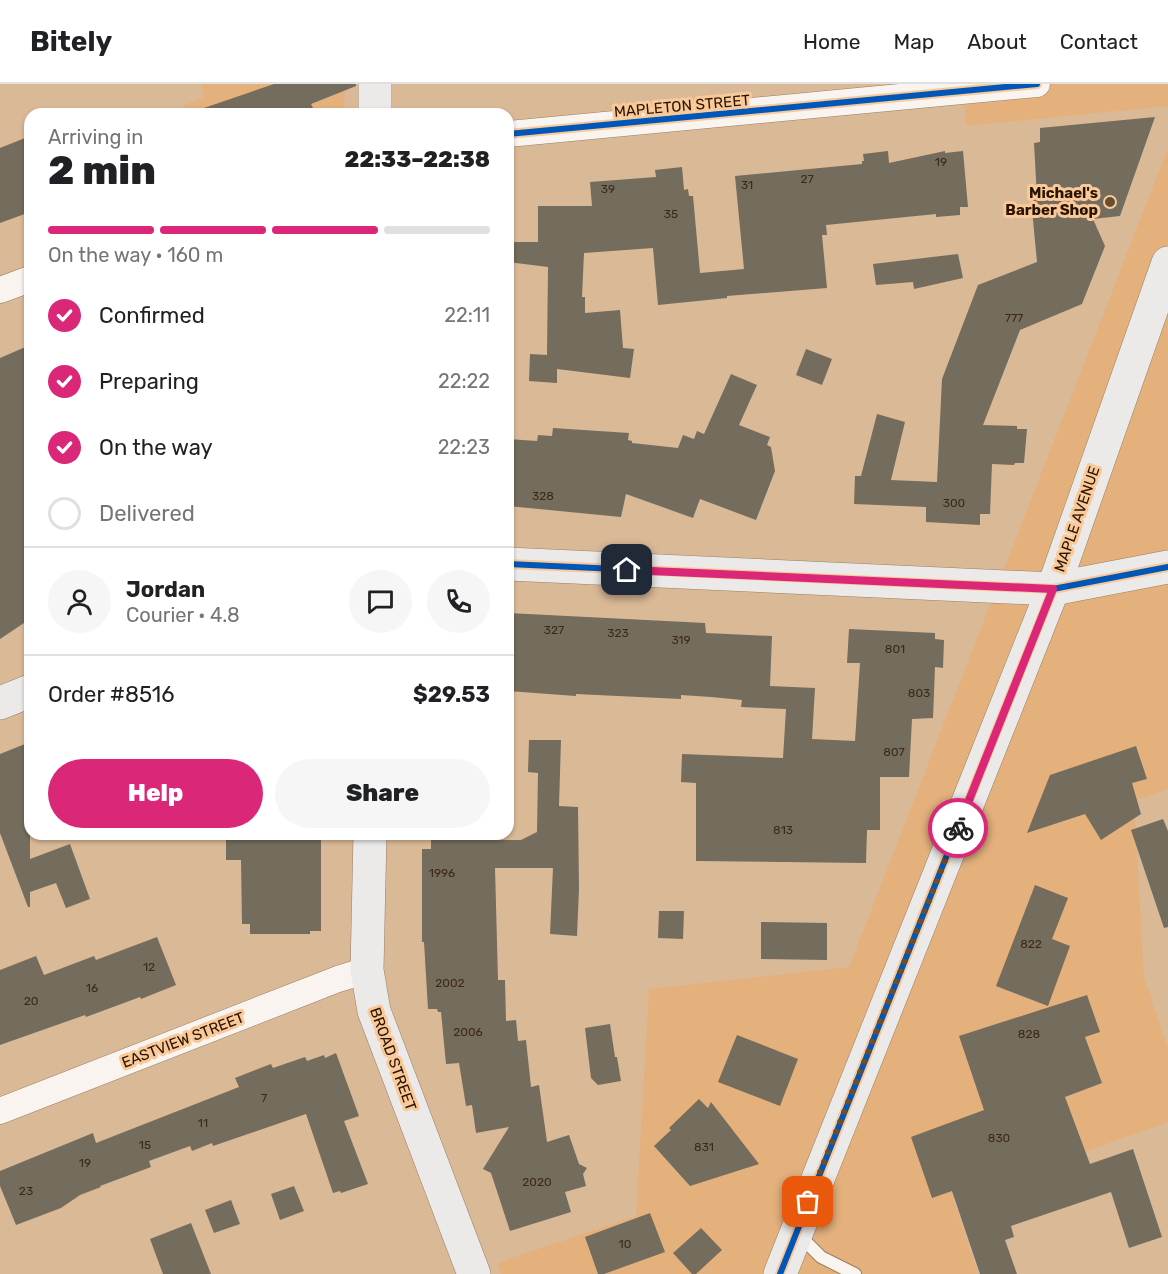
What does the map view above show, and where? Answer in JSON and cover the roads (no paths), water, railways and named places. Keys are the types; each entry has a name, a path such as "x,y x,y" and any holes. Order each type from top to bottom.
{"main road":[{"path":"375,84 375,108"},
{"name":"MAPLE AVENUE","path":"780,1274 1053,589 1168,263"},
{"path":"514,564 1053,589 1168,567"},
{"path":"0,703 24,693"},
{"name":"BROAD STREET","path":"370,840 367,970 374,1011 474,1274"}],"street":[{"name":"MAPLETON STREET","path":"514,133 1036,84"},
{"path":"0,290 24,281"},
{"name":"EASTVIEW STREET","path":"0,1111 338,979 367,970"}],"lane":[{"path":"796,1233 821,1257 851,1273"}],"place":[{"name":"Michael's Barber Shop","path":"1110,202"}]}
